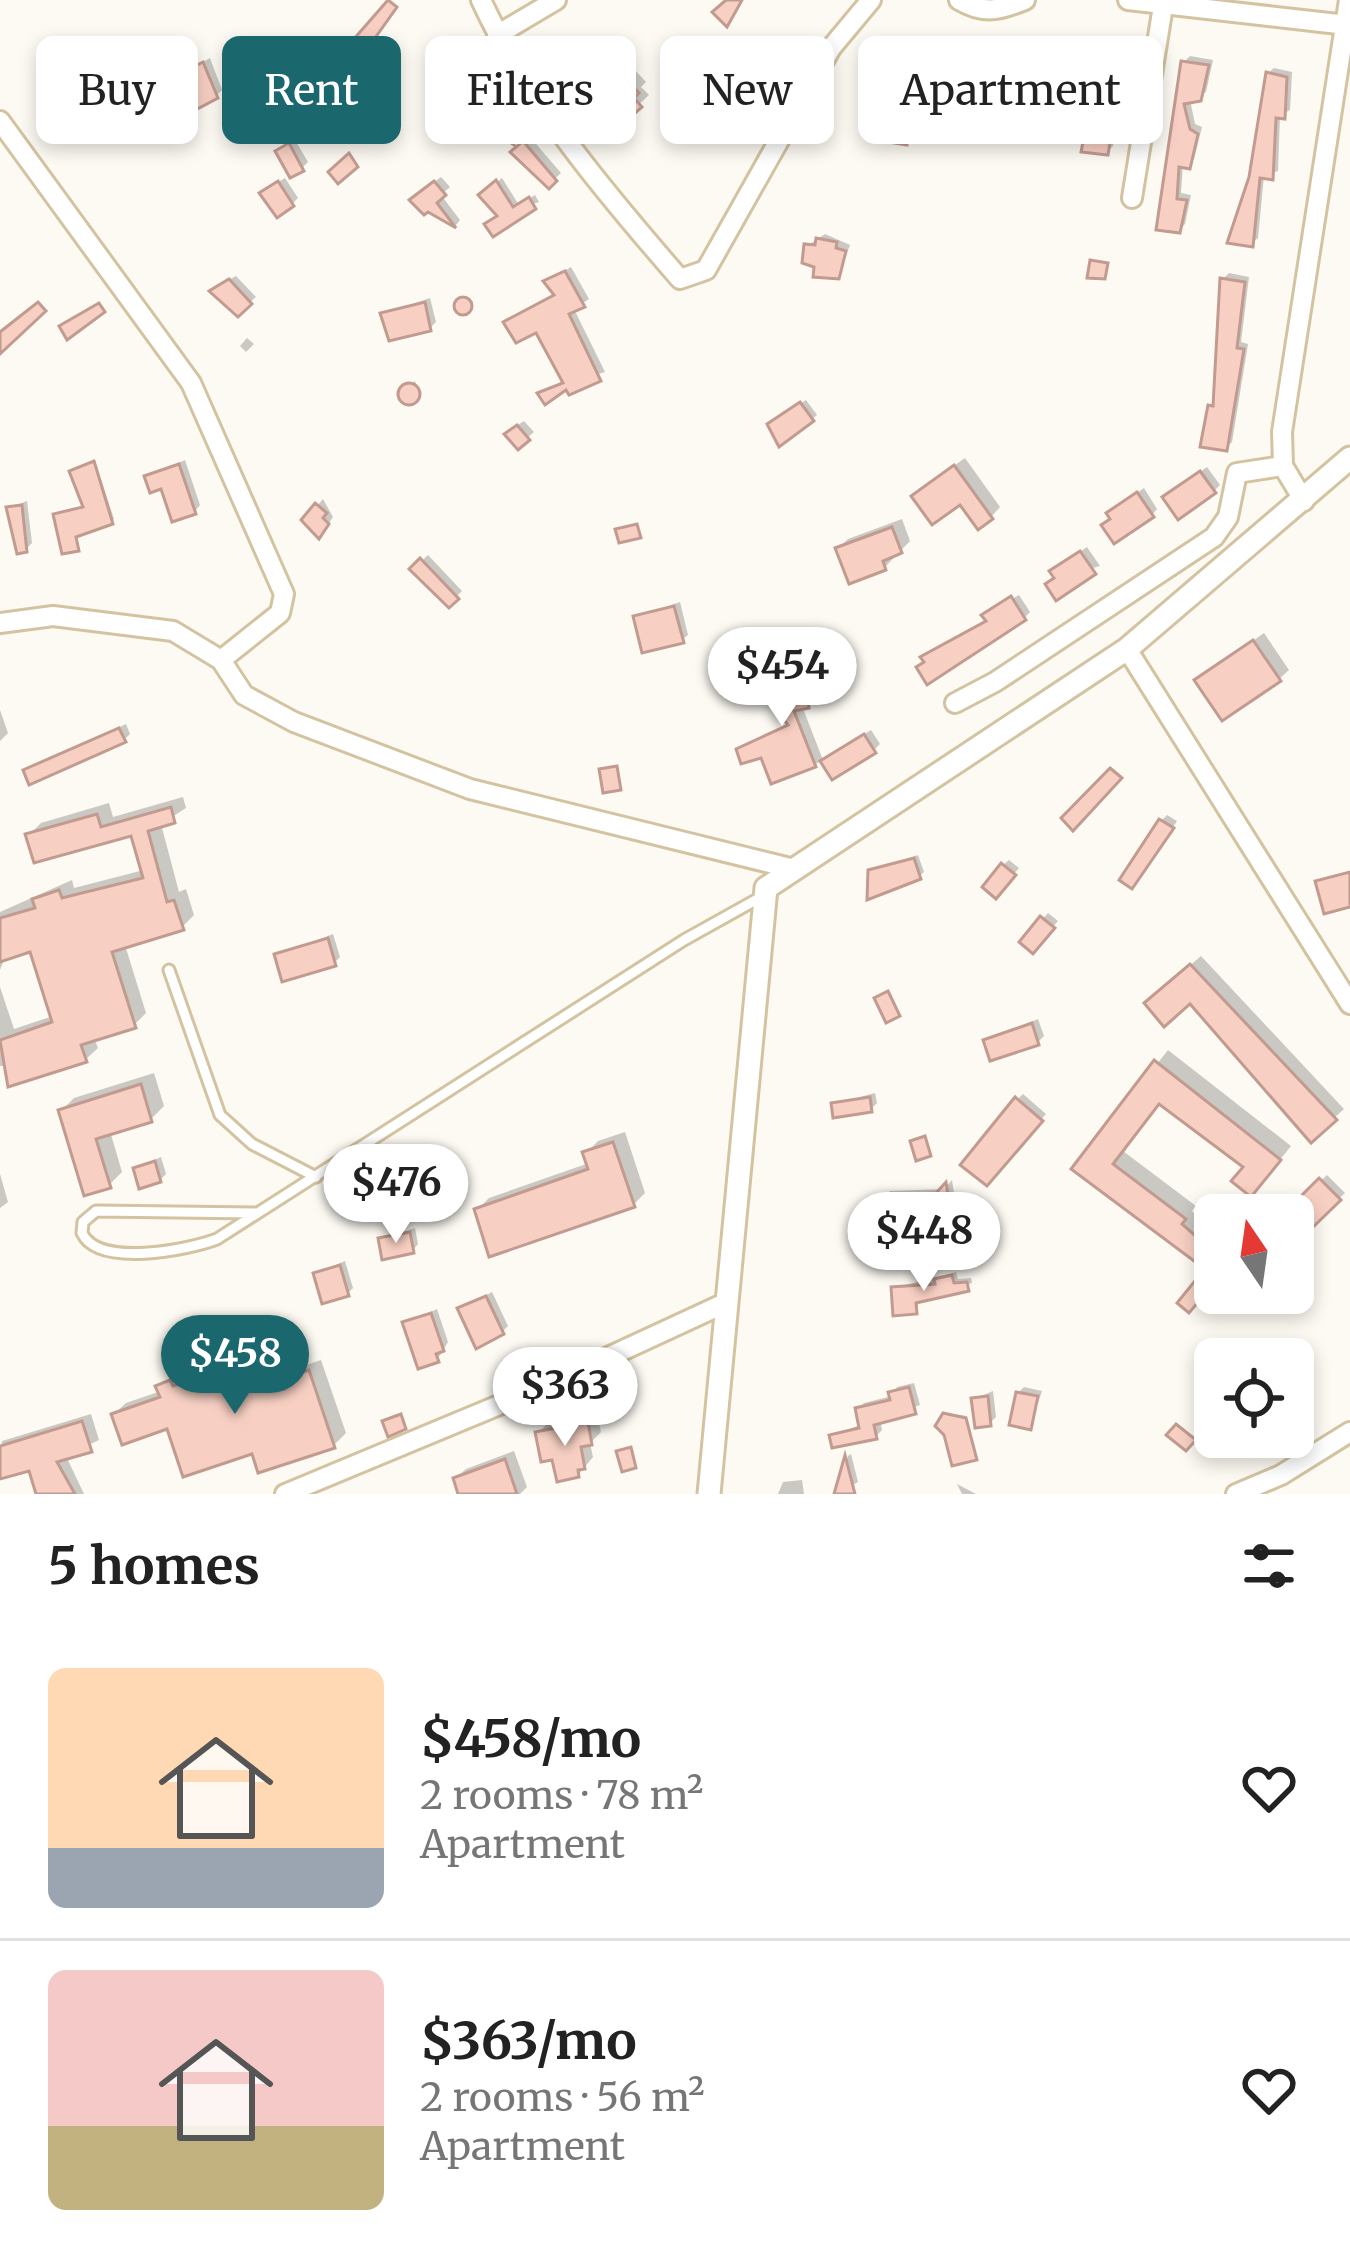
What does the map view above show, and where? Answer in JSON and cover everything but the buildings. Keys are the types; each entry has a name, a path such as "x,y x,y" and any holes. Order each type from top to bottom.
{"street":[{"path":"481,0 497,35 597,177 680,279 692,279 706,270 831,48 871,0"},
{"path":"497,35 556,0"},
{"path":"959,0 981,11 997,11 1025,0"},
{"path":"1128,0 1346,25"},
{"path":"1304,501 1283,466 1282,432 1349,0"},
{"path":"1132,198 1163,6"},
{"path":"0,122 191,383 284,594 280,613 221,660"},
{"path":"1328,139 1350,142"},
{"path":"710,1493 764,896 770,882 1127,650 1350,458"},
{"path":"955,703 995,682 1214,537 1228,517 1237,473 1283,466"},
{"path":"0,623 53,616 173,631 221,660 244,695 258,704 470,789 790,868"},
{"path":"1127,650 1212,793 1350,1004"},
{"path":"284,1494 550,1384 724,1304"},
{"path":"1236,1494 1281,1475 1350,1432"}],"lane":[{"path":"256,1213 96,1211 83,1222 82,1233 94,1247 169,1253 217,1239 684,940 764,896"},
{"path":"169,970 220,1115 252,1144 316,1177"}]}
